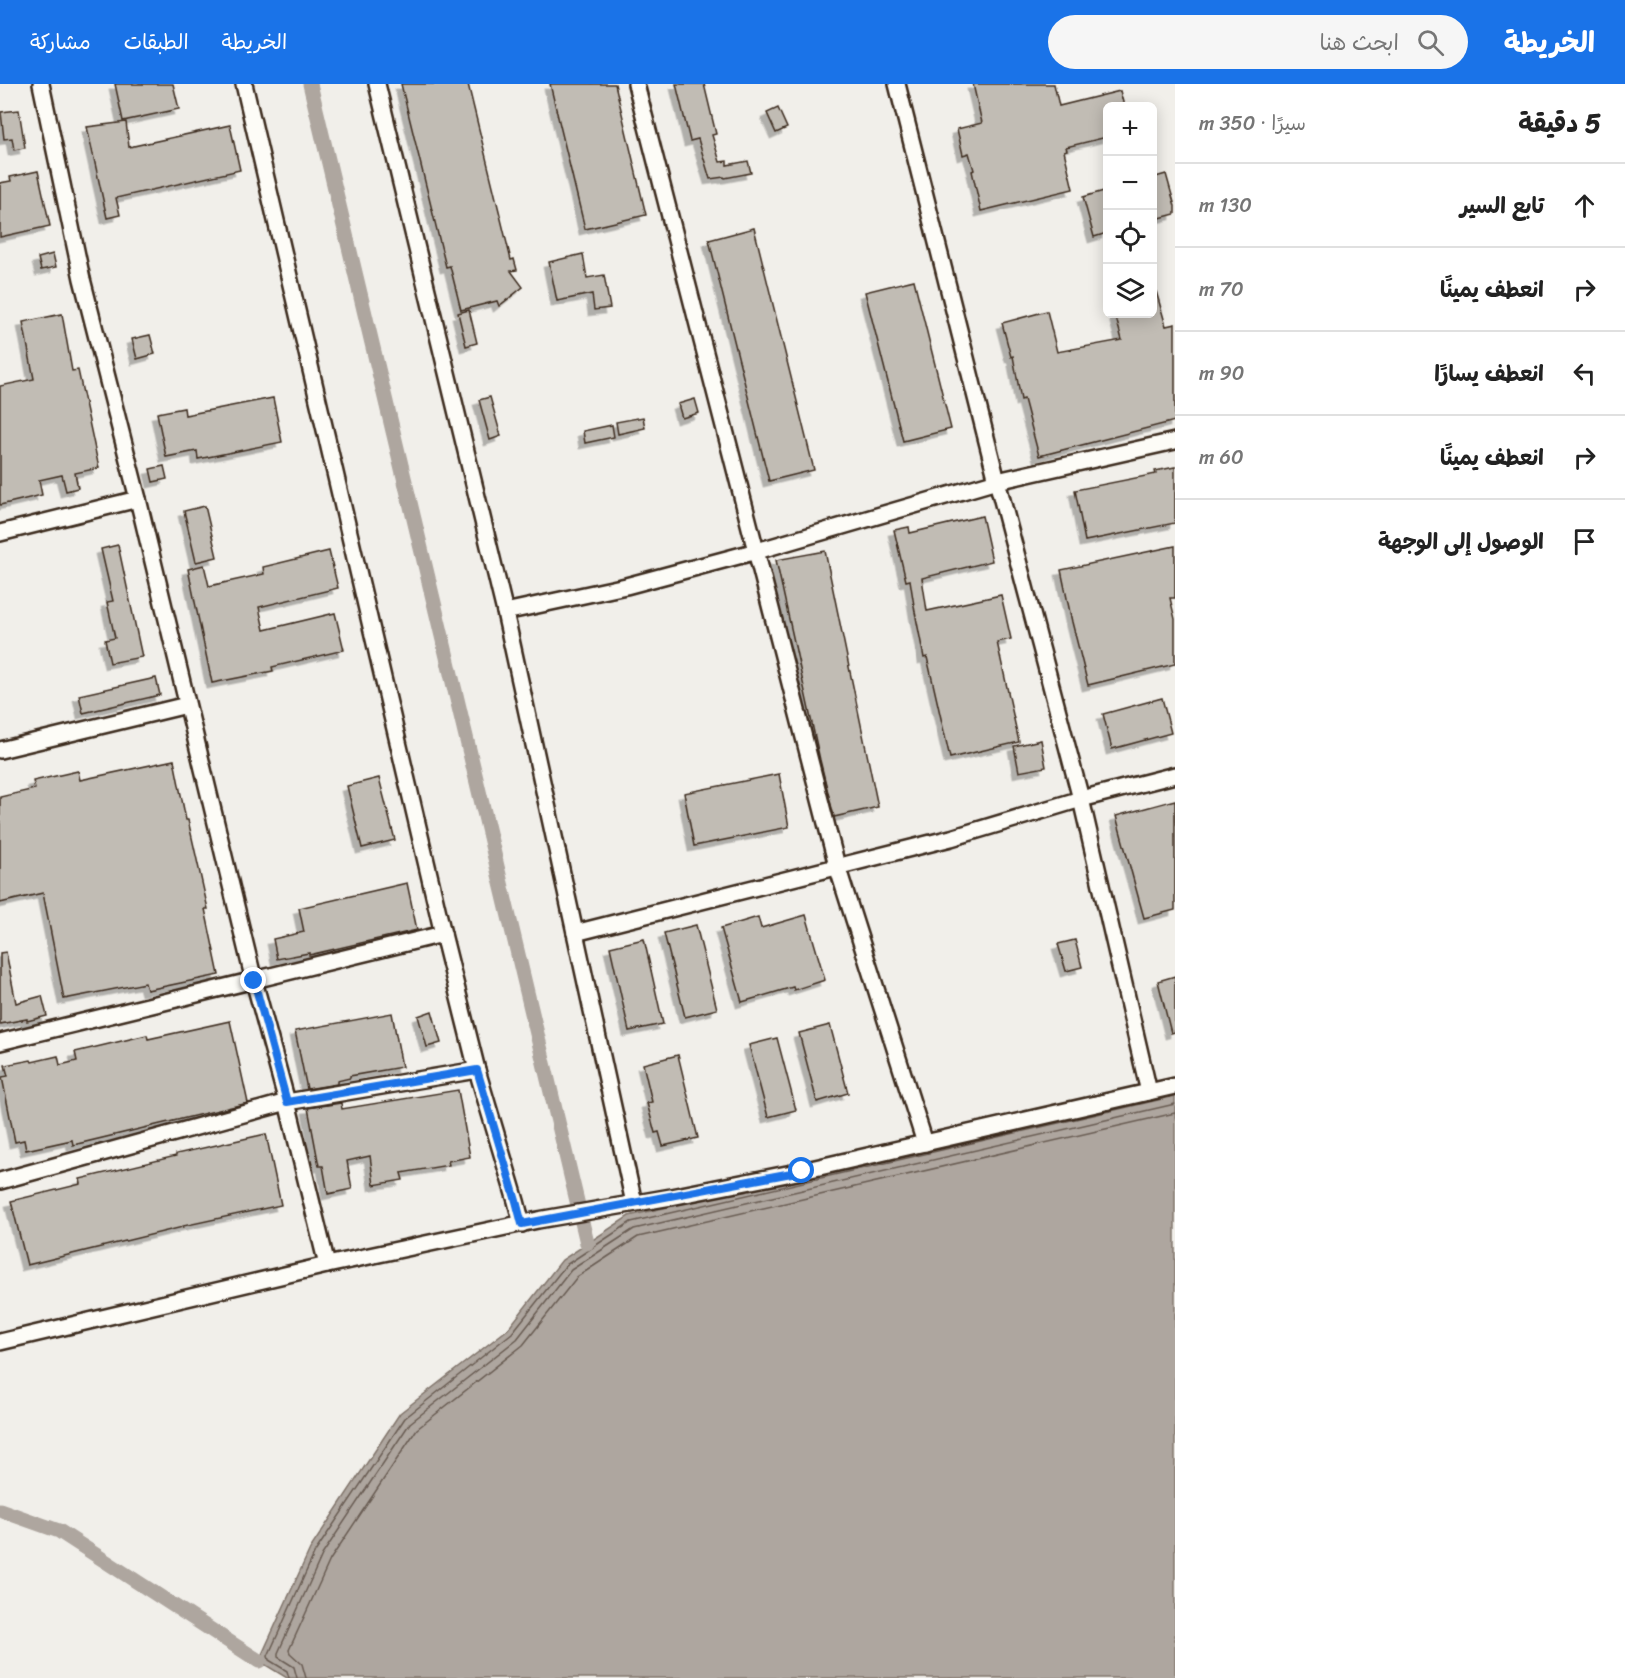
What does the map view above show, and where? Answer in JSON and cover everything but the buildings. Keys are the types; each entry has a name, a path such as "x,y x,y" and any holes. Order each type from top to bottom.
{"street":[{"path":"41,84 82,279 138,499 254,981 287,1102 327,1265"},
{"path":"244,84 443,934 477,1070 522,1224"},
{"path":"377,84 505,612 634,1203"},
{"path":"636,84 837,866 925,1143"},
{"path":"897,84 997,481 1081,799 1149,1092"},
{"path":"505,612 592,594 757,551 997,481 1175,441"},
{"path":"0,533 138,499"},
{"path":"0,750 187,705"},
{"path":"575,933 951,838 1081,799 1175,775"},
{"path":"0,1042 443,934"},
{"path":"0,1181 287,1102 477,1070"},
{"path":"0,1342 327,1265 522,1224 802,1171 1175,1086"}],"water":[{"path":"1175,1090 1175,1678 287,1678 259,1661 310,1549 400,1413 508,1329 562,1260 629,1216"}],"waterway":[{"path":"310,84 587,1243"},
{"path":"0,1510 59,1531 259,1661"}],"route":[{"path":"254,981 287,1102 477,1070 522,1224 802,1171"}]}
